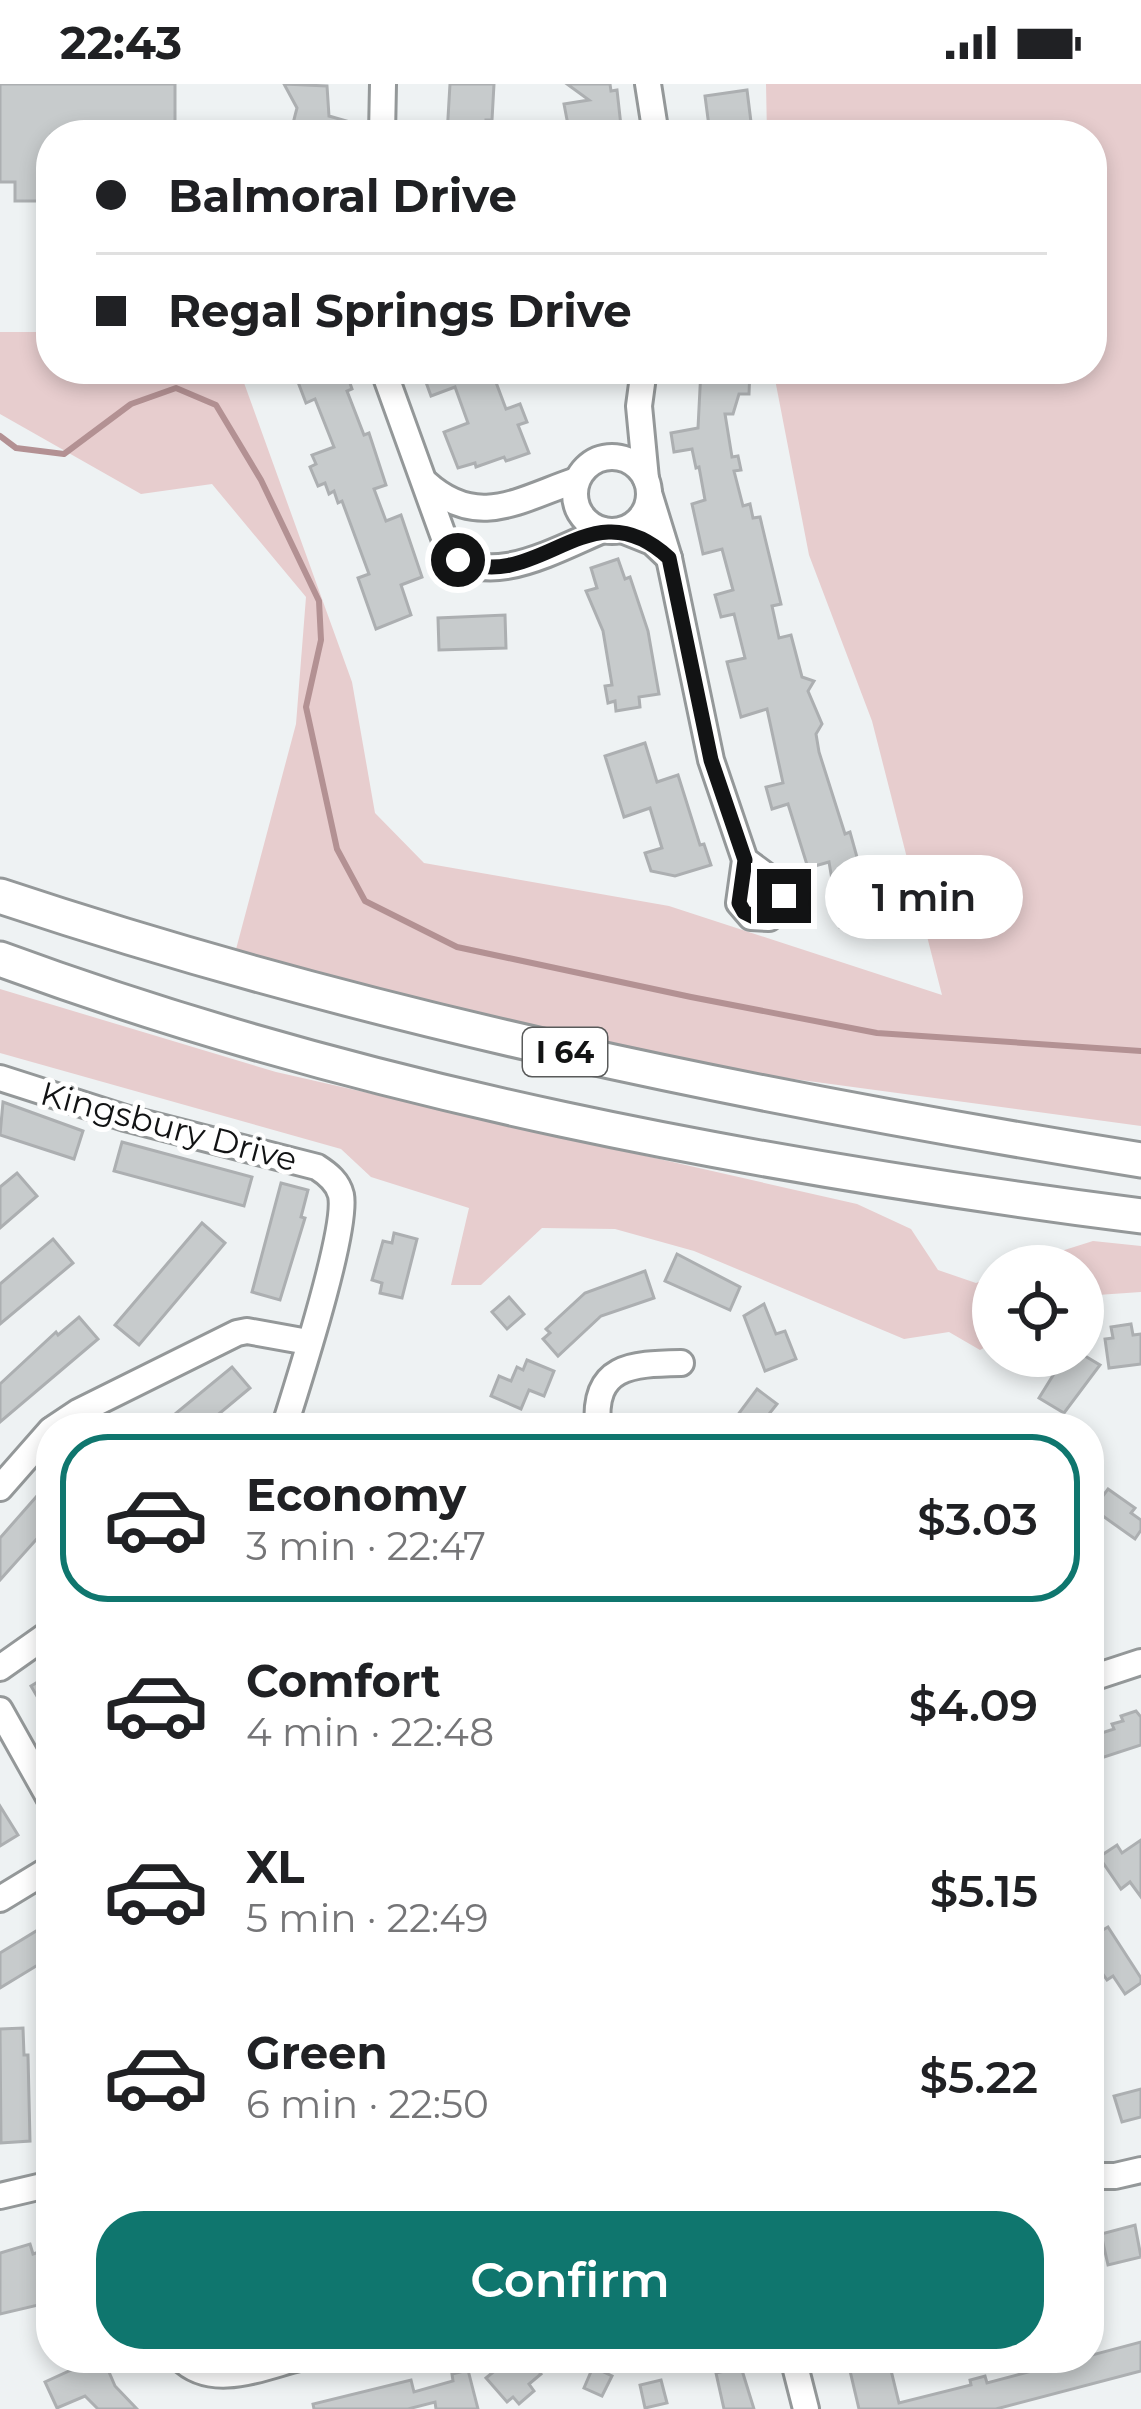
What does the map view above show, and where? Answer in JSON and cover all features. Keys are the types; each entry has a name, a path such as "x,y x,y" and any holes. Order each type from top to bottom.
{"highway":[{"name":"I 64","path":"0,896 352,1002 579,1056 897,1121 1141,1160"},
{"name":"I 64","path":"0,959 87,991 359,1071 590,1124 946,1191 1141,1216"}],"street":[{"path":"382,120 383,84"},
{"path":"648,84 654,120"},
{"path":"388,384 447,546 458,560 481,569 500,569 613,530 644,512 647,485 630,462 602,459"},
{"path":"642,384 638,406 647,485 669,558 711,760 745,860"},
{"path":"638,406 602,459 584,469 577,480 576,505 582,517 652,542 669,558"},
{"path":"424,482 459,507 479,511 577,480"},
{"path":"458,560 470,521 479,511"},
{"name":"Kingsbury Drive","path":"0,1078 124,1118 317,1167 334,1180 342,1202 308,1342"},
{"path":"77,1413 237,1333 308,1342 288,1413"},
{"path":"598,1413 599,1397 613,1375 628,1366 681,1364"},
{"path":"0,1488 36,1447"},
{"path":"0,1668 36,1643"},
{"path":"1104,1673 1141,1662"},
{"path":"0,1710 36,1774"},
{"path":"0,1899 36,1877"},
{"path":"1104,2176 1141,2170"},
{"path":"0,2196 36,2188"},
{"path":"203,2373 239,2373"},
{"path":"797,2373 806,2409"}],"shaded area":[{"path":"766,84 1141,84 1141,1126 698,1066 312,977 235,953 296,724 306,597 212,484 141,494 0,414 0,332 36,332 36,384 244,384 352,682 375,813 424,863 669,906 942,995 872,721 809,555 776,384 1107,384 1107,120 767,120"},
{"path":"0,989 276,1072 857,1204 911,1229 938,1270 972,1282 972,1345 949,1332 904,1339 694,1251 615,1229 542,1228 481,1285 451,1285 469,1208 371,1177 341,1149 0,1053"},
{"path":"1093,1241 1141,1246 1141,1292 1104,1295 1104,1245 1080,1245"}],"building":[{"path":"0,84 175,84 175,120 36,120 36,201 15,201 15,182 0,182"},
{"path":"284,84 327,86 329,116 343,120 294,120 297,108"},
{"path":"450,84 494,84 492,120 448,120"},
{"path":"567,84 610,84 611,91 617,90 620,120 567,120 564,104 589,100"},
{"path":"747,90 751,120 708,120 705,96"},
{"path":"299,384 350,384 352,389 347,391 364,435 369,433 386,485 374,489 386,521 401,515 422,577 401,585 411,615 376,629 358,578 369,574 342,501 338,503 334,491 329,494 325,483 318,486 310,467 316,464 312,455 334,447 315,399 306,403"},
{"path":"427,384 497,384 506,409 520,404 527,422 518,425 529,453 458,468 444,432 468,423 455,387 431,396"},
{"path":"700,384 749,384 749,394 739,394 733,414 725,414 732,457 738,456 741,470 734,471 743,506 750,504 753,518 760,517 781,604 772,606 779,638 791,635 802,677 814,681 808,691 822,724 816,734 819,752 845,834 850,832 860,868 876,871 884,912 881,923 840,927 829,862 808,868 788,804 772,809 766,787 783,783 767,709 741,717 727,662 745,658 734,614 721,617 715,595 733,590 722,549 703,554 692,504 705,500 692,449 674,452 671,433 698,428"},
{"path":"618,559 625,579 630,577 648,631 659,694 639,697 640,707 616,711 615,701 608,703 605,686 612,685 603,631 586,591 597,588 591,568"},
{"path":"505,615 506,648 439,650 438,618"},
{"path":"645,743 657,782 678,775 711,865 675,876 651,871 645,853 662,848 650,808 624,817 605,756"},
{"path":"3,1102 83,1131 74,1159 0,1135"},
{"path":"122,1142 252,1177 244,1206 114,1171"},
{"path":"17,1173 37,1196 0,1228 0,1187"},
{"path":"281,1183 308,1190 301,1217 305,1218 280,1300 252,1292"},
{"path":"202,1223 225,1243 139,1345 115,1325"},
{"path":"394,1233 417,1239 402,1298 380,1293 382,1283 372,1280 383,1241 392,1243"},
{"path":"53,1239 73,1263 0,1324 0,1284"},
{"path":"677,1254 740,1287 730,1310 665,1281"},
{"path":"645,1271 654,1298 601,1316 558,1356 543,1339 550,1333 546,1329 585,1293"},
{"path":"509,1297 524,1314 507,1329 492,1312"},
{"path":"764,1304 776,1334 785,1331 796,1359 765,1371 744,1316"},
{"path":"79,1317 98,1339 0,1422 0,1384"},
{"path":"1131,1324 1133,1335 1141,1334 1141,1364 1109,1368 1105,1339 1113,1338 1111,1327"},
{"path":"527,1360 554,1371 544,1396 529,1390 521,1409 491,1396 499,1376 511,1381 517,1367 523,1370"},
{"path":"232,1367 250,1388 220,1413 176,1413"},
{"path":"1052,1377 1091,1377 1064,1413 1039,1398"},
{"path":"757,1389 777,1404 770,1413 739,1413"},
{"path":"1108,1489 1135,1508 1131,1513 1141,1520 1141,1530 1135,1539 1104,1517"},
{"path":"36,1497 36,1540 0,1580 0,1538"},
{"path":"1136,1711 1141,1717 1141,1745 1104,1757 1104,1732 1123,1721 1121,1716"},
{"path":"0,1806 18,1835 0,1846"},
{"path":"1141,1840 1141,1897 1130,1882 1121,1889 1104,1864 1104,1854 1117,1845 1122,1853"},
{"path":"1108,1927 1141,1978 1125,1994 1113,1976 1107,1980 1104,1976 1104,1929"},
{"path":"36,1931 36,1966 0,1988 0,1953"},
{"path":"23,2028 30,2141 1,2143 0,2029"},
{"path":"1141,2089 1141,2117 1122,2122 1114,2096"},
{"path":"1135,2225 1141,2257 1108,2265 1104,2233"},
{"path":"30,2244 36,2253 36,2306 0,2314 0,2253"},
{"path":"1141,2342 1141,2371 996,2409 859,2409 851,2373 892,2373 899,2403 971,2385 970,2380 985,2376 987,2383 1025,2373 1104,2373 1104,2352"},
{"path":"64,2373 109,2373 137,2409 98,2409 85,2396 57,2408 45,2382"},
{"path":"469,2373 478,2409 436,2409 435,2402 408,2409 314,2409 313,2404 411,2380 414,2392 453,2381 452,2374"},
{"path":"492,2373 541,2374 529,2384 534,2391 519,2404 513,2397 507,2402 486,2378"},
{"path":"590,2373 612,2376 602,2396 584,2388"},
{"path":"716,2373 743,2373 754,2409 724,2409"},
{"path":"661,2380 667,2403 645,2408 640,2385"}],"waterway":[{"path":"0,436 16,448 64,454 131,404 176,388 216,405 261,480 319,601 321,640 306,707 337,849 365,901 457,947 877,1033 1141,1051"}],"route":[{"path":"458,560 481,569 500,569 603,530 637,534 669,558 711,760 745,860 739,903 744,912 760,920 777,914 784,896"}]}
